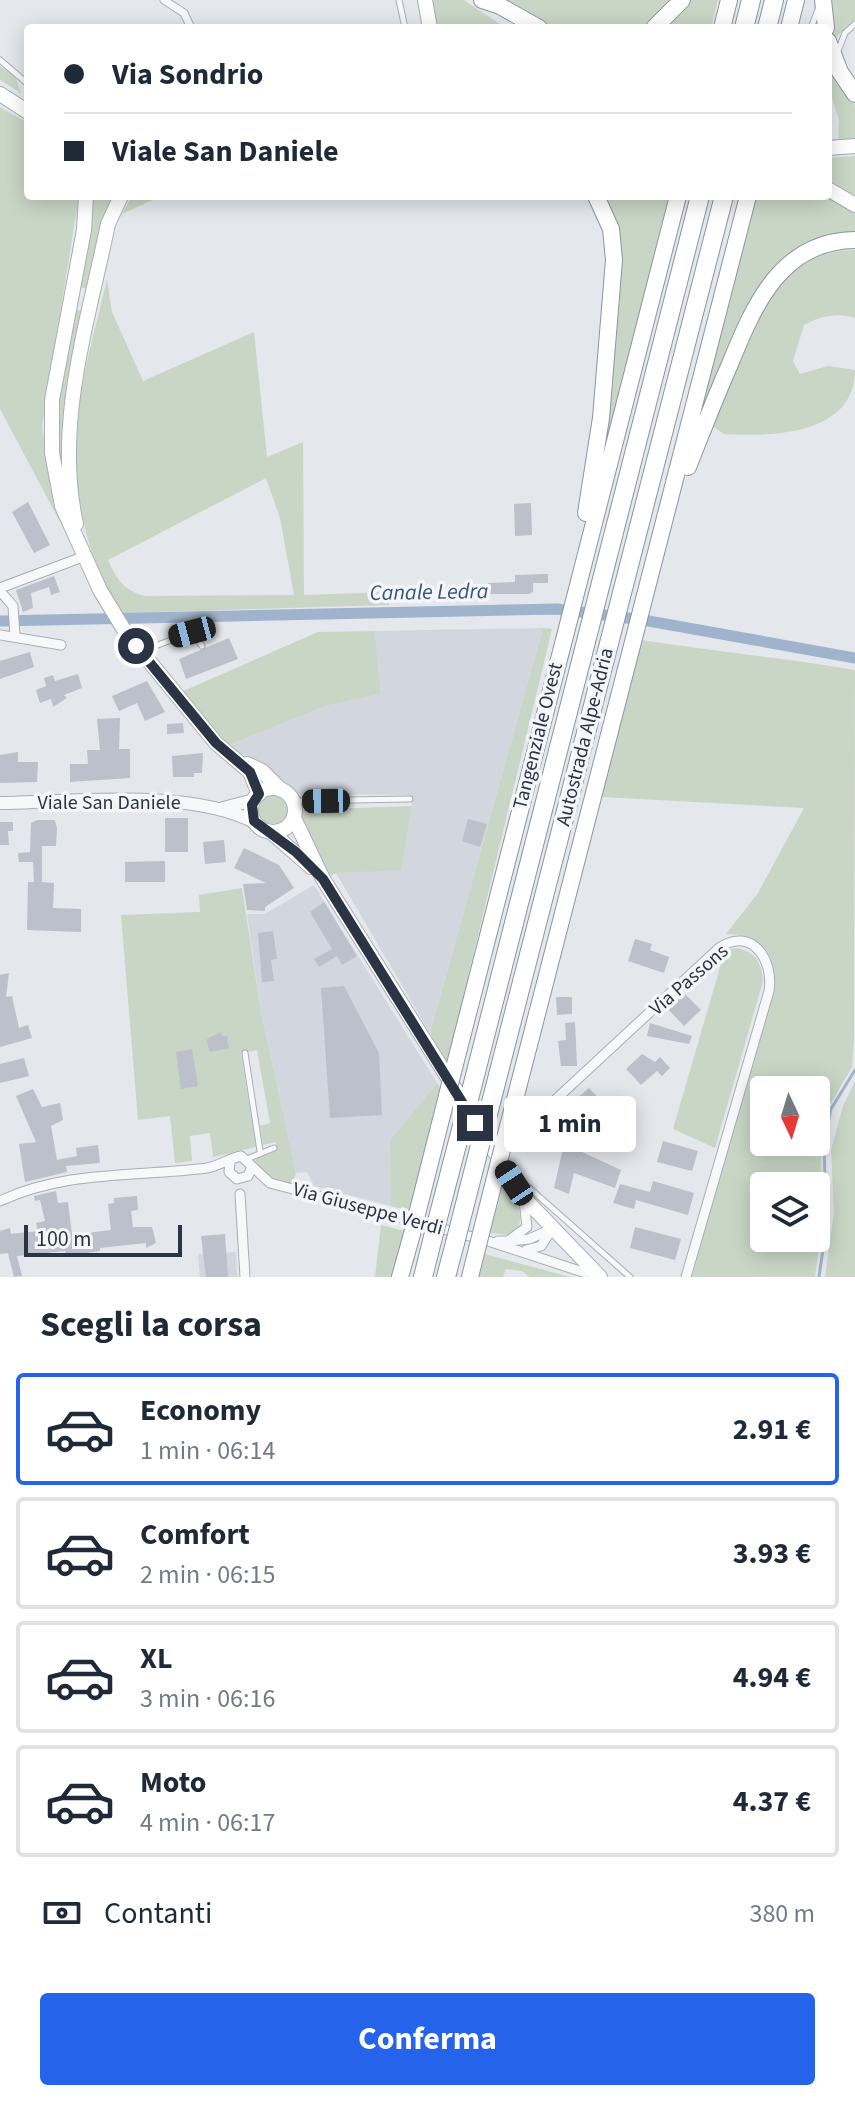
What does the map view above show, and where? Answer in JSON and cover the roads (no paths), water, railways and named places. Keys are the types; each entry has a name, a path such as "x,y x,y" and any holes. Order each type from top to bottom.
{"highway":[{"path":"480,0 500,6 532,24"},
{"path":"658,24 682,0"},
{"path":"723,24 729,0"},
{"path":"745,24 751,0"},
{"path":"768,24 774,0"},
{"path":"790,24 796,0"},
{"path":"823,2 826,24"},
{"path":"832,51 840,72 855,94"},
{"path":"573,598 571,571 587,508 601,418 614,260 611,229 598,200"},
{"name":"Tangenziale Ovest","path":"400,1277 677,200"},
{"name":"Autostrada Alpe-Adria","path":"423,1277 699,200"},
{"name":"Autostrada Alpe-Adria","path":"446,1277 723,200"},
{"path":"470,1277 482,1245 747,200"},
{"path":"664,524 761,295 784,267 812,248 855,240"}],"main road":[{"path":"425,0 429,24"},
{"path":"480,0 518,24"},
{"path":"0,94 24,109"},
{"path":"832,148 855,146"},
{"path":"832,191 855,205"},
{"path":"85,200 72,297 52,400 52,453 62,506 111,610 126,633 216,743 254,777 257,797 251,810 256,823"},
{"path":"85,556 70,491 67,440 108,224 119,200"},
{"path":"72,297 92,301"},
{"path":"233,758 262,771 293,801"},
{"name":"Viale San Daniele","path":"257,797 269,789 281,790"},
{"name":"Viale San Daniele","path":"293,801 294,818 323,879 505,1169 523,1197 599,1277"},
{"path":"271,832 286,829 294,818"},
{"name":"Viale San Daniele","path":"256,823 271,832 323,879"}],"street":[{"path":"164,0 184,13 189,24"},
{"path":"15,634 15,615 10,600 0,590 85,556"},
{"path":"0,635 15,634 61,645"},
{"name":"Viale San Daniele","path":"217,808 257,797"},
{"name":"Viale San Daniele","path":"0,803 154,802 217,808 256,823"},
{"name":"Via Passons","path":"509,1140 719,948 735,942 756,947 770,967 769,991 686,1277"},
{"path":"240,1194 251,1169 247,1159 238,1156 231,1171 240,1194 245,1277"},
{"path":"0,1201 26,1189 66,1179 210,1168 231,1171 245,1178"},
{"name":"Via Giuseppe Verdi","path":"251,1169 263,1180 482,1245 517,1250 599,1277"},
{"path":"508,1241 527,1227 523,1197"},
{"path":"517,1250 541,1246 552,1229"},
{"name":"Via Giuseppe Verdi","path":"482,1245 529,1239 552,1229"}],"lane":[{"path":"399,0 404,24"},
{"path":"812,24 815,11 823,2"},
{"path":"840,72 839,44 855,24"},
{"path":"0,60 24,81"},
{"path":"138,648 192,632 202,646"},
{"path":"293,801 410,799"},
{"path":"245,1053 260,1151"},
{"path":"247,1159 260,1151 274,1148"},
{"path":"505,1169 540,1195 630,1277"}],"waterway":[{"name":"Canale Ledra","path":"0,621 557,609 643,620 855,658"},
{"path":"819,1277 826,1228 824,1140 831,1109 855,1070"}]}
